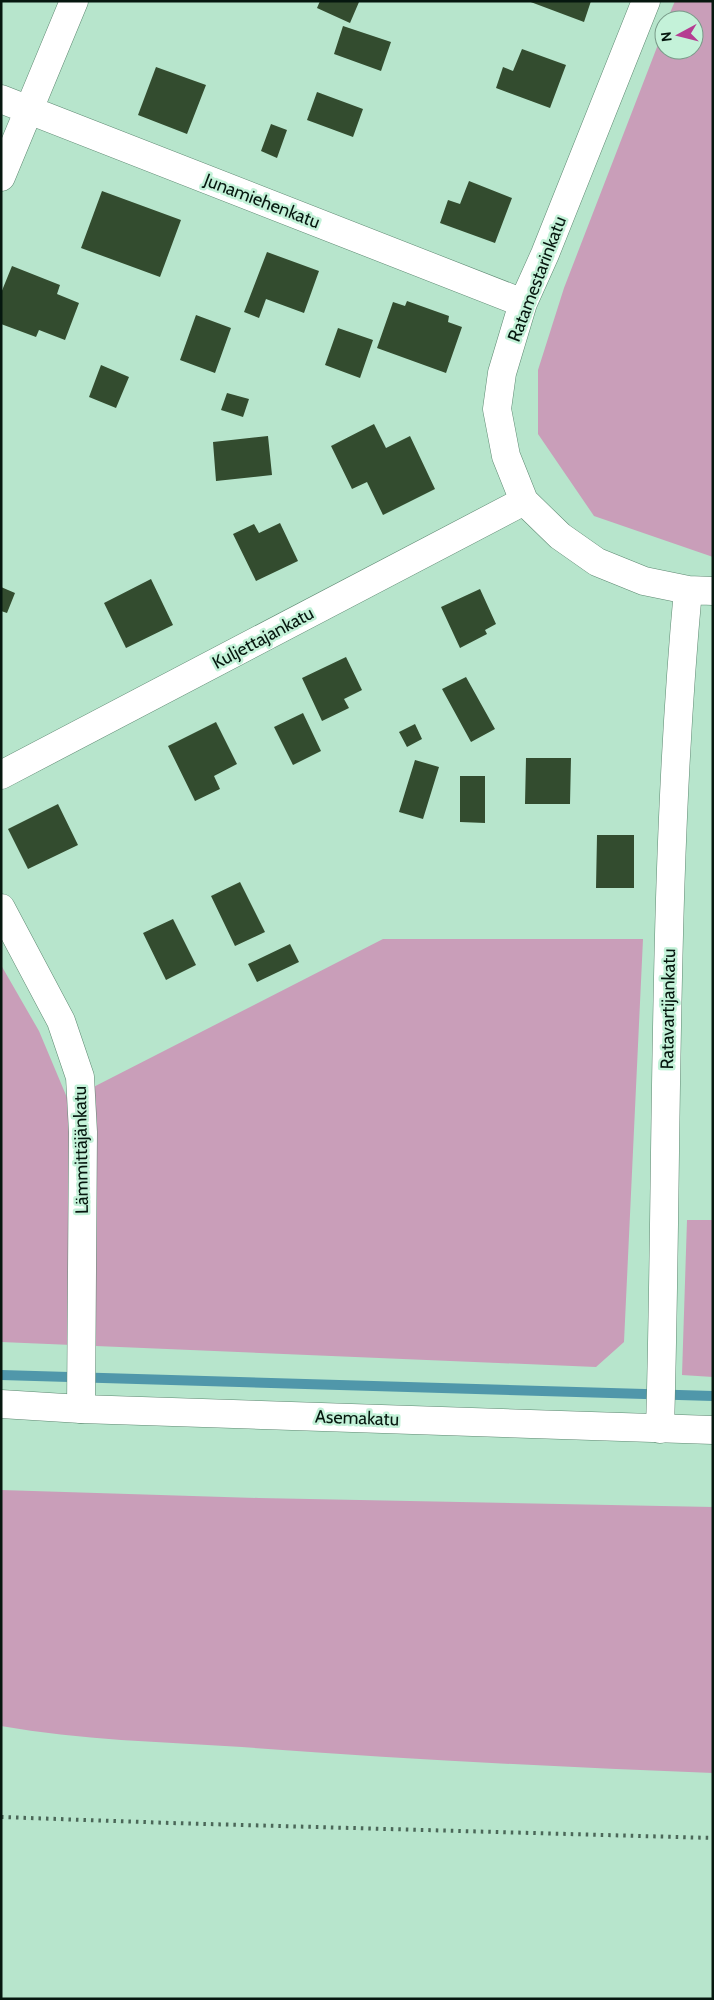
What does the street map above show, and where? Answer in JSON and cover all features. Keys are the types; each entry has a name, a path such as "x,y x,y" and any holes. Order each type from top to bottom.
{"street":[{"path":"1,177 74,1"},
{"name":"Ratamestarinkatu","path":"646,1 545,254 523,303 502,373 497,410 506,456 524,501 560,536 597,562 644,581 701,591"},
{"name":"Junamiehenkatu","path":"1,99 523,303"},
{"name":"Kuljettajankatu","path":"1,775 524,501"},
{"name":"Ratavartijankatu","path":"660,1429 674,774 701,591"},
{"name":"Lämmittäjänkatu","path":"1,908 61,1021 80,1077 83,1132 81,1409"},
{"name":"Asemakatu","path":"1,1404 81,1409 713,1430"}],"shaded area":[{"path":"675,1 713,1 713,557 594,516 538,434 538,370 564,288 654,55 654,60 704,60 704,10 671,10"},
{"path":"383,939 643,939 624,1342 596,1367 1,1342 1,965 39,1031 68,1100"},
{"path":"687,1220 713,1220 713,1377 682,1375"},
{"path":"1,1490 259,1498 713,1507 713,1773 478,1762 121,1740 1,1726"}],"building":[{"path":"320,1 359,2 350,23 317,8"},
{"path":"528,1 591,1 584,22"},
{"path":"343,26 391,42 381,71 334,54"},
{"path":"522,49 566,65 550,108 496,88 503,67 513,71"},
{"path":"156,67 206,85 187,134 138,115"},
{"path":"317,92 363,109 353,137 307,120"},
{"path":"271,124 287,130 277,158 261,151"},
{"path":"469,181 512,198 495,243 440,223 448,200 460,204"},
{"path":"102,191 181,220 160,277 81,248"},
{"path":"267,252 319,271 304,313 266,299 259,318 244,312"},
{"path":"12,266 60,285 57,294 79,303 65,340 39,330 36,337 1,324 1,293"},
{"path":"407,301 449,316 448,322 462,327 446,373 377,348 393,302 405,306"},
{"path":"196,315 231,328 215,373 180,360"},
{"path":"338,328 373,340 360,378 325,365"},
{"path":"101,365 129,377 116,408 89,397"},
{"path":"227,393 249,399 243,417 221,410"},
{"path":"374,424 386,448 410,436 435,489 383,515 367,482 352,489 331,446"},
{"path":"268,436 272,475 216,481 213,442"},
{"path":"280,523 298,561 256,581 233,534 254,524 259,533"},
{"path":"151,579 173,625 126,648 104,603"},
{"path":"1,587 15,593 7,613 1,611"},
{"path":"480,589 496,624 485,630 487,634 460,648 441,607"},
{"path":"346,657 362,690 344,699 349,708 322,721 302,678"},
{"path":"466,677 495,729 471,742 442,689"},
{"path":"303,713 321,751 293,765 274,727"},
{"path":"216,722 237,764 214,776 220,789 195,801 168,746"},
{"path":"415,724 422,739 407,747 399,732"},
{"path":"526,758 571,758 570,804 525,804"},
{"path":"415,760 439,767 423,819 399,812"},
{"path":"460,776 485,776 485,823 460,822"},
{"path":"58,804 78,845 28,869 8,829"},
{"path":"597,835 634,835 634,888 596,888"},
{"path":"240,882 265,932 235,946 211,896"},
{"path":"173,919 196,965 166,980 143,933"},
{"path":"290,944 299,962 257,982 248,964"}],"waterway":[{"path":"1,1375 713,1396"}],"railway":[{"path":"1,1817 713,1838"}]}
